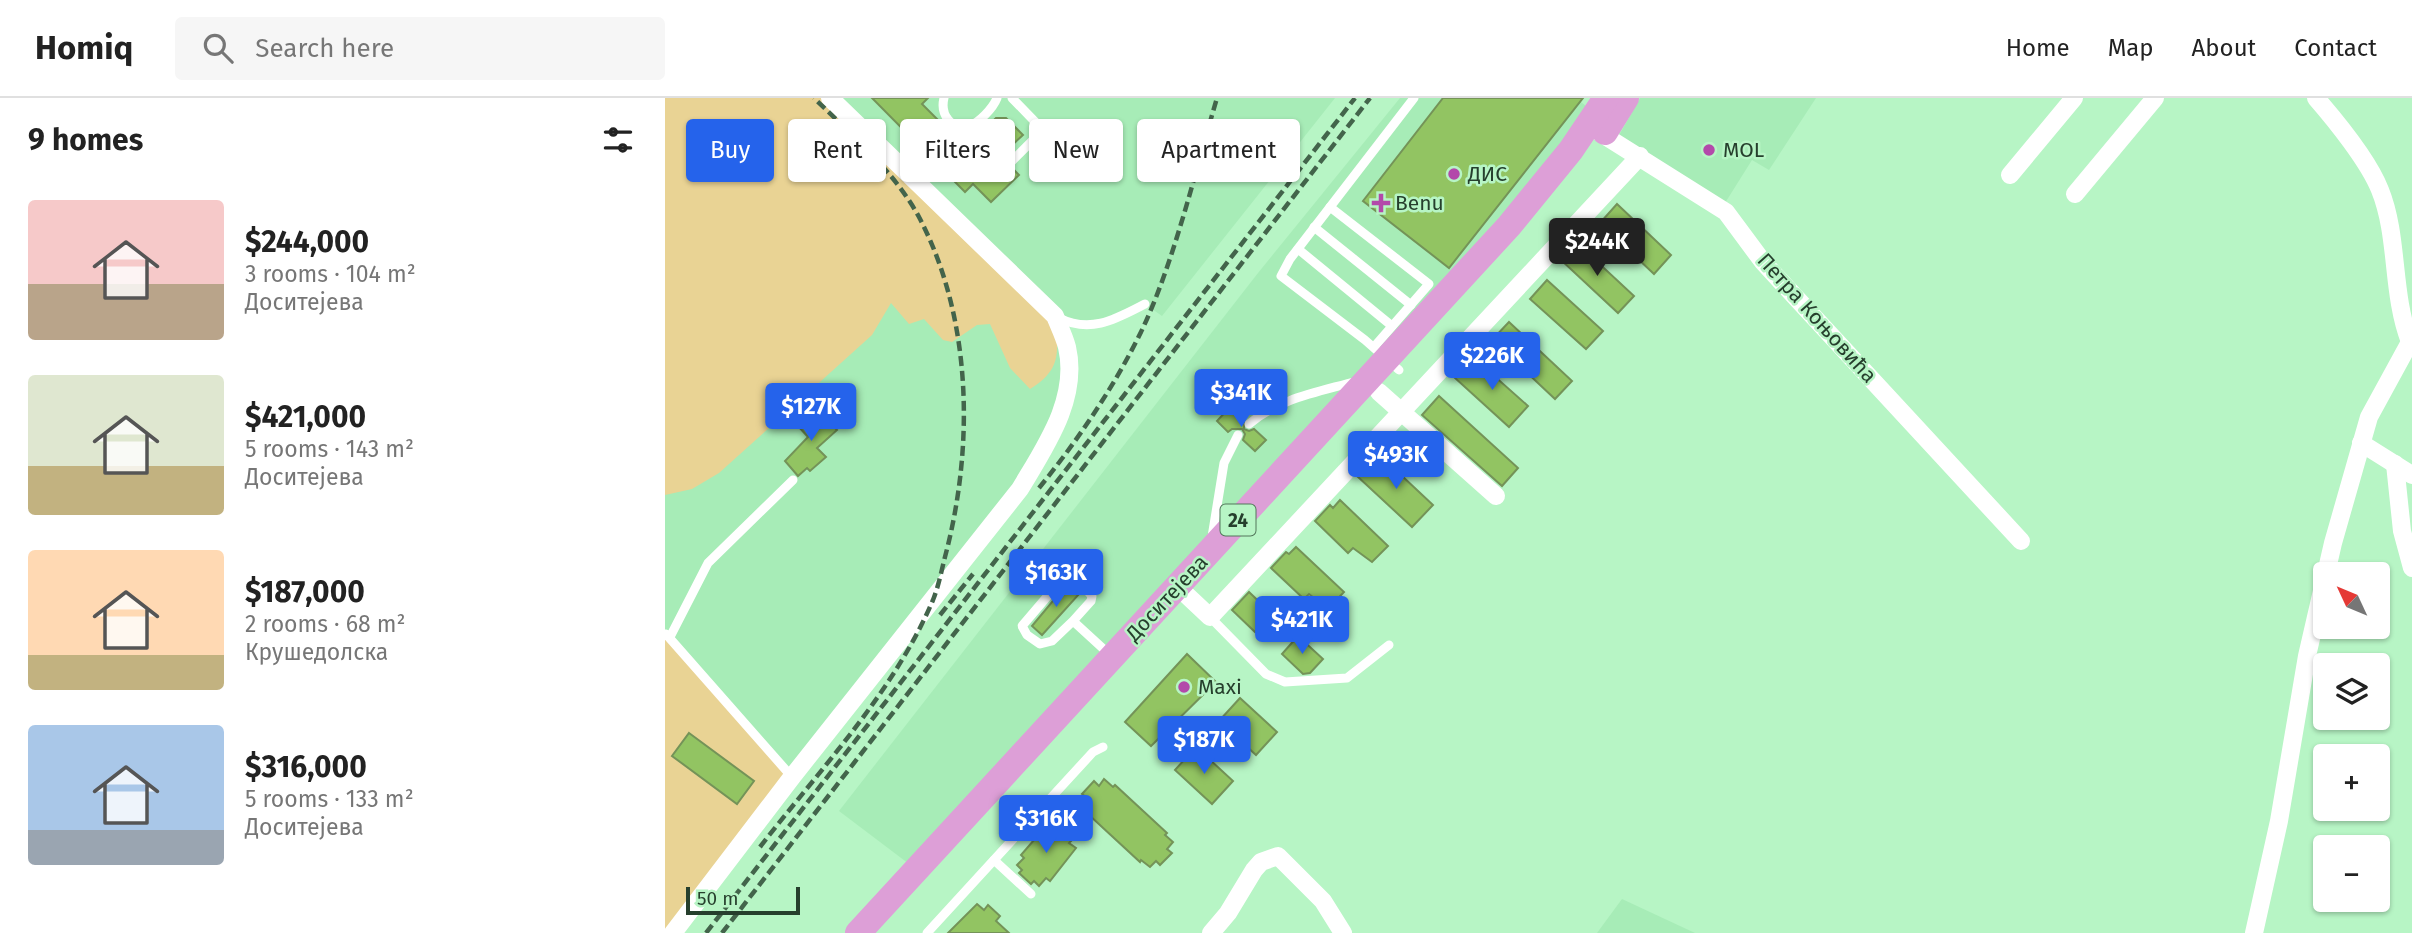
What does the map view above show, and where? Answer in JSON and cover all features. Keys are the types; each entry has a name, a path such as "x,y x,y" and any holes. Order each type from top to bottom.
{"main road":[{"name":"Доситејева","path":"1596,130 1606,98"},
{"name":"Доситејева","path":"858,933 995,797 1374,385 1387,358 1520,238 1596,130 1626,98"},
{"name":"Доситејева","path":"881,933 1113,657 1183,592 1210,550 1374,385"}],"street":[{"path":"673,933 792,777 1020,489 1047,445 1062,413 1069,383 1067,347 1055,316 829,98"},
{"path":"2010,175 2074,98"},
{"path":"2075,194 2155,98"},
{"path":"2254,933 2279,821 2307,656 2333,543 2361,443 2377,400 2411,341 2400,315 2392,245 2380,190 2340,127 2316,98"},
{"name":"Петра Коњовића","path":"1596,130 1729,215 1763,262 2021,541"},
{"path":"1183,592 1210,617 1640,156"},
{"path":"1374,385 1496,496"},
{"path":"2361,443 2412,475"},
{"path":"2395,464 2402,531 2412,568"},
{"path":"1211,933 1228,913 1254,870 1261,862 1278,856 1322,901 1343,933"}],"lane":[{"path":"944,98 944,115 954,125 961,127 974,124 997,98"},
{"path":"1012,98 1043,130 1015,158"},
{"path":"1330,207 1428,284 1392,326 1387,358 1281,276 1283,269 1330,207 1414,98"},
{"path":"1314,228 1411,305"},
{"path":"1298,249 1392,326"},
{"path":"1055,316 1072,325 1088,327 1103,324 1145,304"},
{"path":"1249,424 1262,413 1289,400 1374,385"},
{"path":"1210,550 1224,463 1238,435"},
{"path":"792,777 667,636 708,563 793,480"},
{"path":"1069,576 1073,576 1092,596 1091,601 1073,621 1052,641 1040,644 1027,635 1022,626 1063,578 1069,576"},
{"path":"1210,617 1266,674 1285,682 1347,678 1389,645"},
{"path":"1073,621 1113,657"},
{"path":"927,933 1093,752 1103,747"},
{"path":"994,860 1031,894"}],"shaded area":[{"path":"665,98 1335,98 1300,142 1300,119 1137,119 1137,182 1268,182 1162,316 1145,304 1103,324 1056,317 1069,383 1047,445 665,933"},
{"path":"665,98 830,98 852,119 788,119 788,182 886,182 886,152 900,166 900,182 917,182 1055,316 1057,349 1053,366 1041,382 1030,389 1010,368 990,324 977,325 952,342 943,340 924,319 909,324 891,303 872,335 719,473 692,489 665,495"},
{"path":"1400,98 1576,98 1596,114 917,870 839,811 1258,273"},
{"name":"MOL","path":"1640,98 1816,98 1769,170 1752,160 1725,203 1617,139"},
{"path":"665,634 792,777 665,933"},
{"path":"1622,899 1695,933 1597,933"}],"building":[{"path":"872,98 928,98 922,104 937,119 900,119 900,126"},
{"name":"ДИС","path":"1443,98 1583,98 1449,268 1363,201"},
{"path":"1015,127 1023,135 1015,142"},
{"path":"955,182 1012,182 991,202 973,184 965,192"},
{"path":"1617,204 1671,255 1654,274 1600,223"},
{"path":"1577,243 1634,296 1618,313 1561,260"},
{"path":"1547,280 1603,331 1586,349 1530,299"},
{"path":"1509,322 1572,381 1555,399 1492,340"},
{"path":"1474,358 1528,406 1509,427 1455,378"},
{"path":"1439,396 1518,468 1502,486 1422,415"},
{"path":"1229,408 1244,419 1244,429 1254,429 1266,440 1255,451 1243,440 1245,434 1242,429 1228,432 1217,421"},
{"path":"817,409 837,430 817,448 826,457 810,471 807,468 798,476 785,461 808,437 798,426"},
{"path":"1376,459 1382,465 1386,461 1433,505 1412,527 1357,476"},
{"path":"1340,500 1388,546 1372,562 1353,548 1348,553 1315,521 1330,505 1333,508"},
{"path":"1296,547 1344,592 1328,609 1309,594 1304,599 1271,568 1286,552 1289,554"},
{"path":"1067,584 1080,593 1042,635 1032,626"},
{"path":"1249,592 1272,614 1255,632 1232,610"},
{"path":"1298,636 1323,659 1310,673 1303,674 1282,654"},
{"path":"1187,654 1216,682 1151,746 1125,722"},
{"path":"1240,698 1277,732 1256,755 1219,721"},
{"path":"689,733 754,781 737,804 672,756"},
{"path":"1196,747 1233,781 1212,804 1175,770"},
{"path":"1104,779 1113,787 1115,785 1167,833 1165,835 1173,842 1167,849 1172,853 1160,865 1156,861 1150,867 1141,860 1140,862 1088,814 1081,804 1087,798 1082,794 1094,781 1099,786"},
{"path":"1051,825 1057,831 1061,826 1074,838 1069,843 1076,848 1050,881 1046,878 1039,886 1034,881 1031,884 1019,873 1022,870 1017,865 1024,858 1021,855 1041,832 1043,834"},
{"path":"977,904 984,910 988,905 1000,916 996,921 1009,933 948,933"}],"railway":[{"path":"760,847 855,728 917,634 939,582 955,512 961,469 963,382 950,297 937,256 919,217 897,184 871,154 814,98"},
{"path":"1039,488 1095,413 1141,332 1174,247 1217,98"},
{"path":"706,933 1355,98"},
{"path":"722,933 1370,98"},
{"path":"940,615 973,574"}],"place":[{"name":"MOL","path":"1709,150"},
{"name":"ДИС","path":"1454,174"},
{"name":"Benu","path":"1381,203"},
{"name":"Maxi","path":"1184,687"}]}
